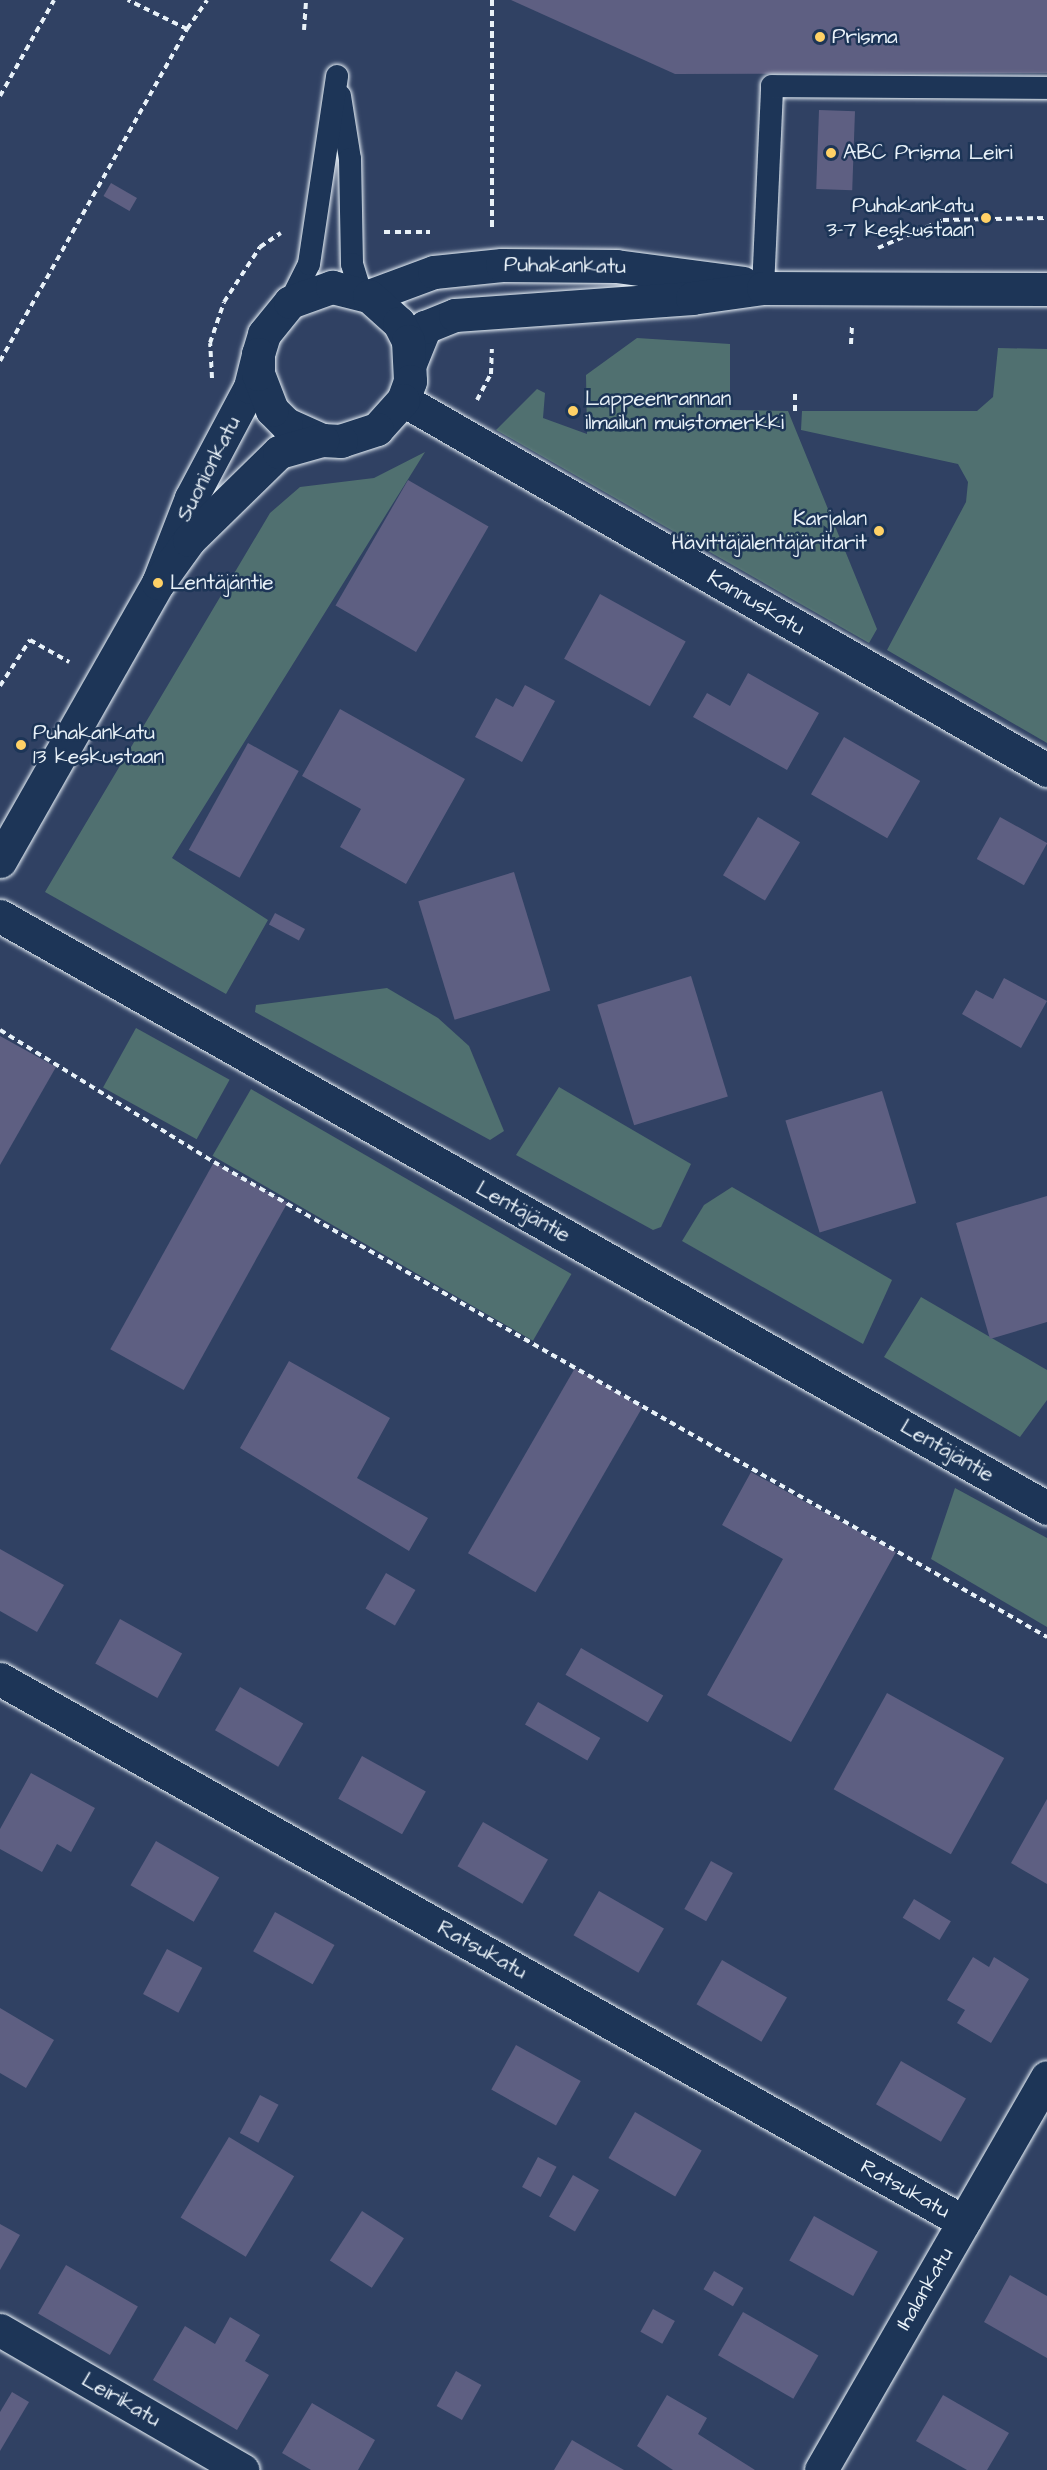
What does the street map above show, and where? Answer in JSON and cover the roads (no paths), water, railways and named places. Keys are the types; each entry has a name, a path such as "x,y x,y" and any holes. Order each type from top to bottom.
{"street":[{"name":"Puhakankatu","path":"365,294 434,272 502,265 694,273 763,288"},
{"path":"332,287 365,294 399,323 411,361 403,400 368,433 322,440 286,424 272,410 258,374 258,354 274,316 290,302 332,287"},
{"name":"Puhakankatu","path":"411,361 425,327 455,315 692,298 763,288 1047,289"},
{"name":"Suonionkatu","path":"158,583 191,498 243,402 258,354"},
{"name":"Kannuskatu","path":"403,400 1047,770"},
{"name":"Suonionkatu","path":"0,861 158,583 189,540 258,470 292,445 322,440"},
{"name":"Lentäjäntie","path":"0,916 1047,1508"},
{"name":"Ratsukatu","path":"0,1679 964,2222"},
{"name":"Ihalankatu","path":"821,2470 1047,2077"},
{"name":"Leirikatu","path":"0,2330 242,2470"}],"lane":[{"path":"290,302 309,264 337,76 350,159 351,264 365,294"},
{"path":"763,288 772,86 1047,88"}],"place":[{"name":"Prisma","path":"820,37"},
{"name":"ABC Prisma Leiri","path":"831,153"},
{"name":"Puhakankatu 3-7 keskustaan","path":"986,218"},
{"name":"Lappeenrannan ilmailun muistomerkki","path":"573,411"},
{"name":"Karjalan Hävittäjälentäjäritarit","path":"879,531"},
{"name":"Lentäjäntie","path":"158,583"},
{"name":"Puhakankatu 13 keskustaan","path":"21,745"}]}
